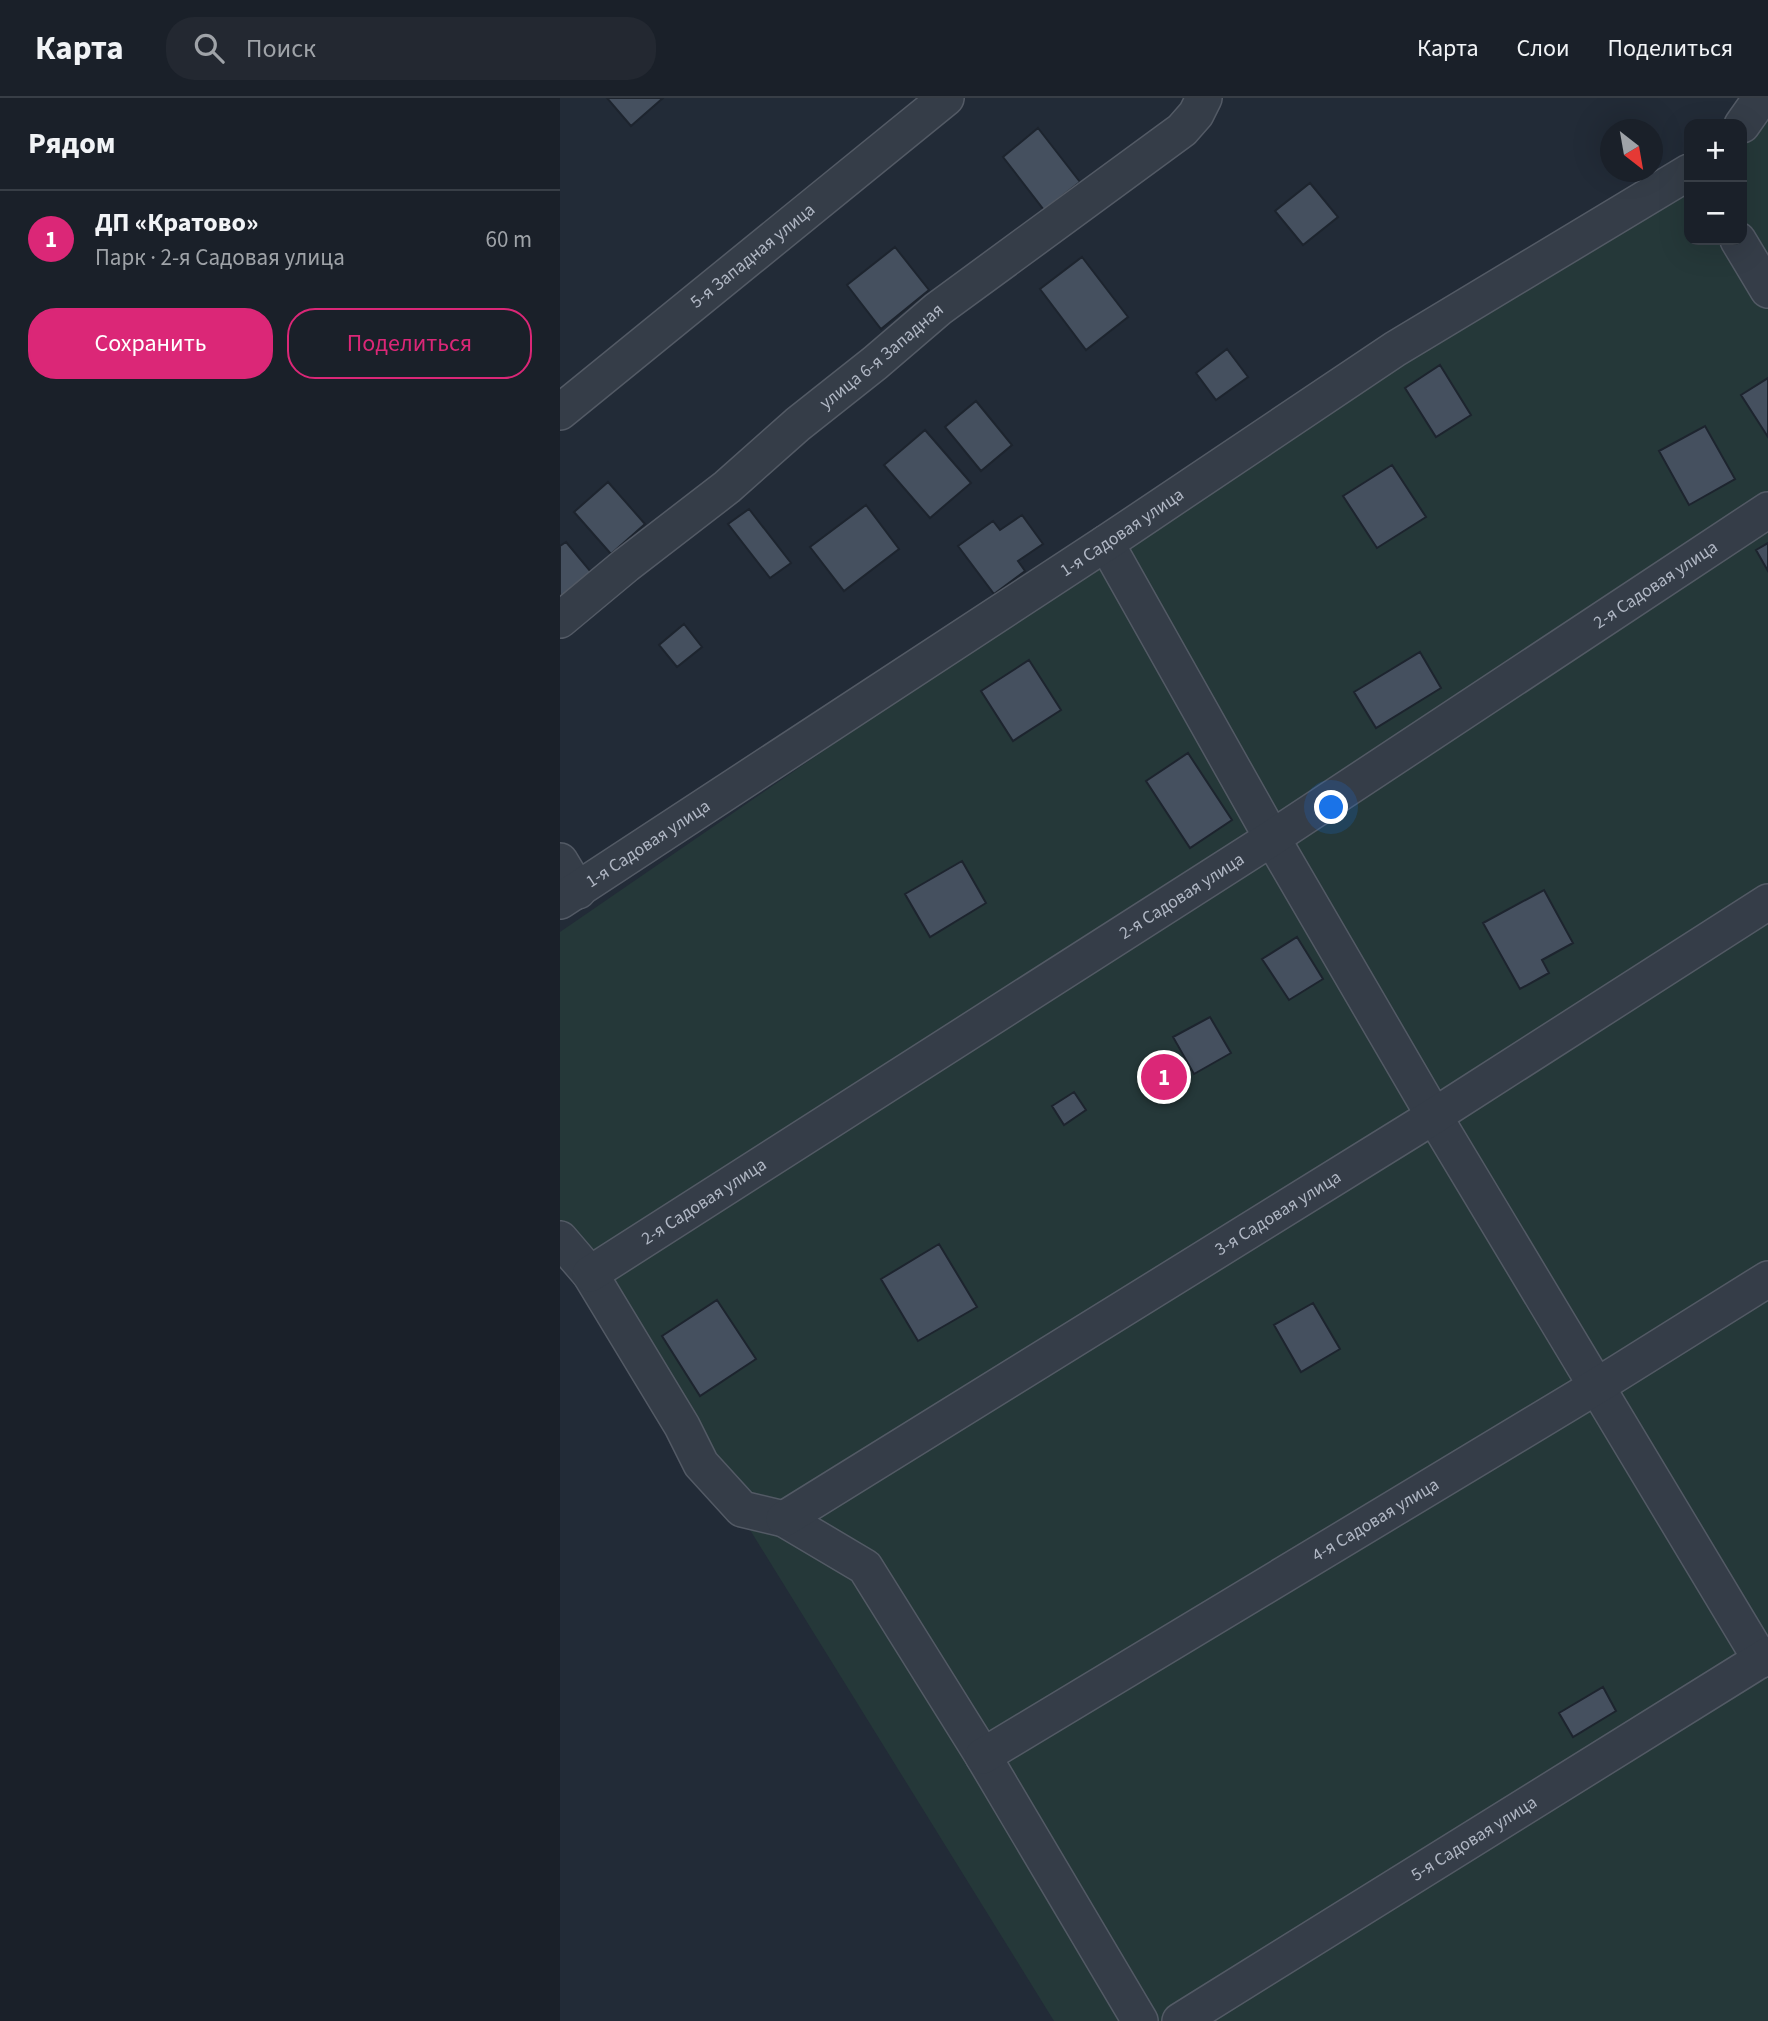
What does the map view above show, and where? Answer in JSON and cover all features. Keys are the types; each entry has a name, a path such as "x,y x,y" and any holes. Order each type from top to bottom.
{"street":[{"name":"5-я Западная улица","path":"560,412 946,98"},
{"name":"улица 6-я Западная","path":"560,620 727,487 798,424 938,309 1182,130 1196,114 1204,98"},
{"path":"1746,119 1762,98"},
{"path":"1747,133 1768,120"},
{"name":"1-я Садовая улица","path":"569,896 1106,543 1395,349 1684,175"},
{"path":"1741,245 1768,290"},
{"name":"2-я Садовая улица","path":"590,1275 1272,838 1768,510"},
{"path":"1106,543 1272,838 1434,1116 1765,1658"},
{"path":"560,861 569,896"},
{"name":"3-я Садовая улица","path":"784,1519 1434,1116 1768,902"},
{"path":"560,1239 590,1275 682,1426 701,1465 742,1509 784,1519 865,1567 982,1756 1140,2021"},
{"name":"4-я Садовая улица","path":"982,1756 1597,1386 1768,1279"},
{"name":"5-я Садовая улица","path":"1180,2021 1765,1658"}],"shaded area":[{"path":"1768,98 1768,2021 1054,2021 560,1223 560,932 1651,182 1663,182 1663,174 1684,159 1684,245 1747,245 1747,119"}],"building":[{"path":"607,98 663,98 631,126"},
{"path":"1038,128 1080,182 1044,210 1003,157"},
{"path":"1310,183 1338,217 1303,245 1275,211"},
{"path":"895,247 929,290 881,329 847,285"},
{"path":"1082,257 1128,317 1086,350 1040,289"},
{"path":"1227,349 1248,377 1216,400 1196,373"},
{"path":"1440,365 1471,415 1436,437 1405,388"},
{"path":"1768,378 1768,437 1741,395"},
{"path":"976,401 1012,445 981,471 945,427"},
{"path":"1705,426 1735,479 1689,505 1659,451"},
{"path":"925,430 971,483 930,518 884,465"},
{"path":"1392,465 1426,517 1377,548 1343,496"},
{"path":"608,482 645,524 611,554 574,512"},
{"path":"866,505 899,549 844,591 810,547"},
{"path":"749,509 791,563 770,578 728,524"},
{"path":"1022,515 1043,544 1018,561 1025,571 994,594 958,546 993,521 1000,530"},
{"path":"566,542 591,572 560,598 560,546"},
{"path":"1768,543 1768,571 1756,550"},
{"path":"684,624 702,647 677,667 659,645"},
{"path":"1420,652 1441,688 1376,728 1354,692"},
{"path":"1029,660 1061,710 1013,741 981,691"},
{"path":"1188,753 1232,820 1190,848 1146,781"},
{"path":"962,861 986,903 930,937 905,894"},
{"path":"1544,890 1573,943 1542,960 1549,973 1520,989 1483,923"},
{"path":"1297,937 1323,979 1289,1000 1262,959"},
{"path":"1210,1017 1231,1053 1194,1074 1173,1037"},
{"path":"1074,1092 1086,1110 1064,1125 1052,1106"},
{"path":"939,1244 977,1307 918,1341 881,1279"},
{"path":"717,1300 756,1359 700,1396 662,1336"},
{"path":"1313,1303 1340,1349 1301,1372 1274,1325"},
{"path":"1603,1687 1616,1711 1573,1737 1559,1713"}],"place":[{"name":"ДП «Кратово»","path":"1164,1077"}]}
